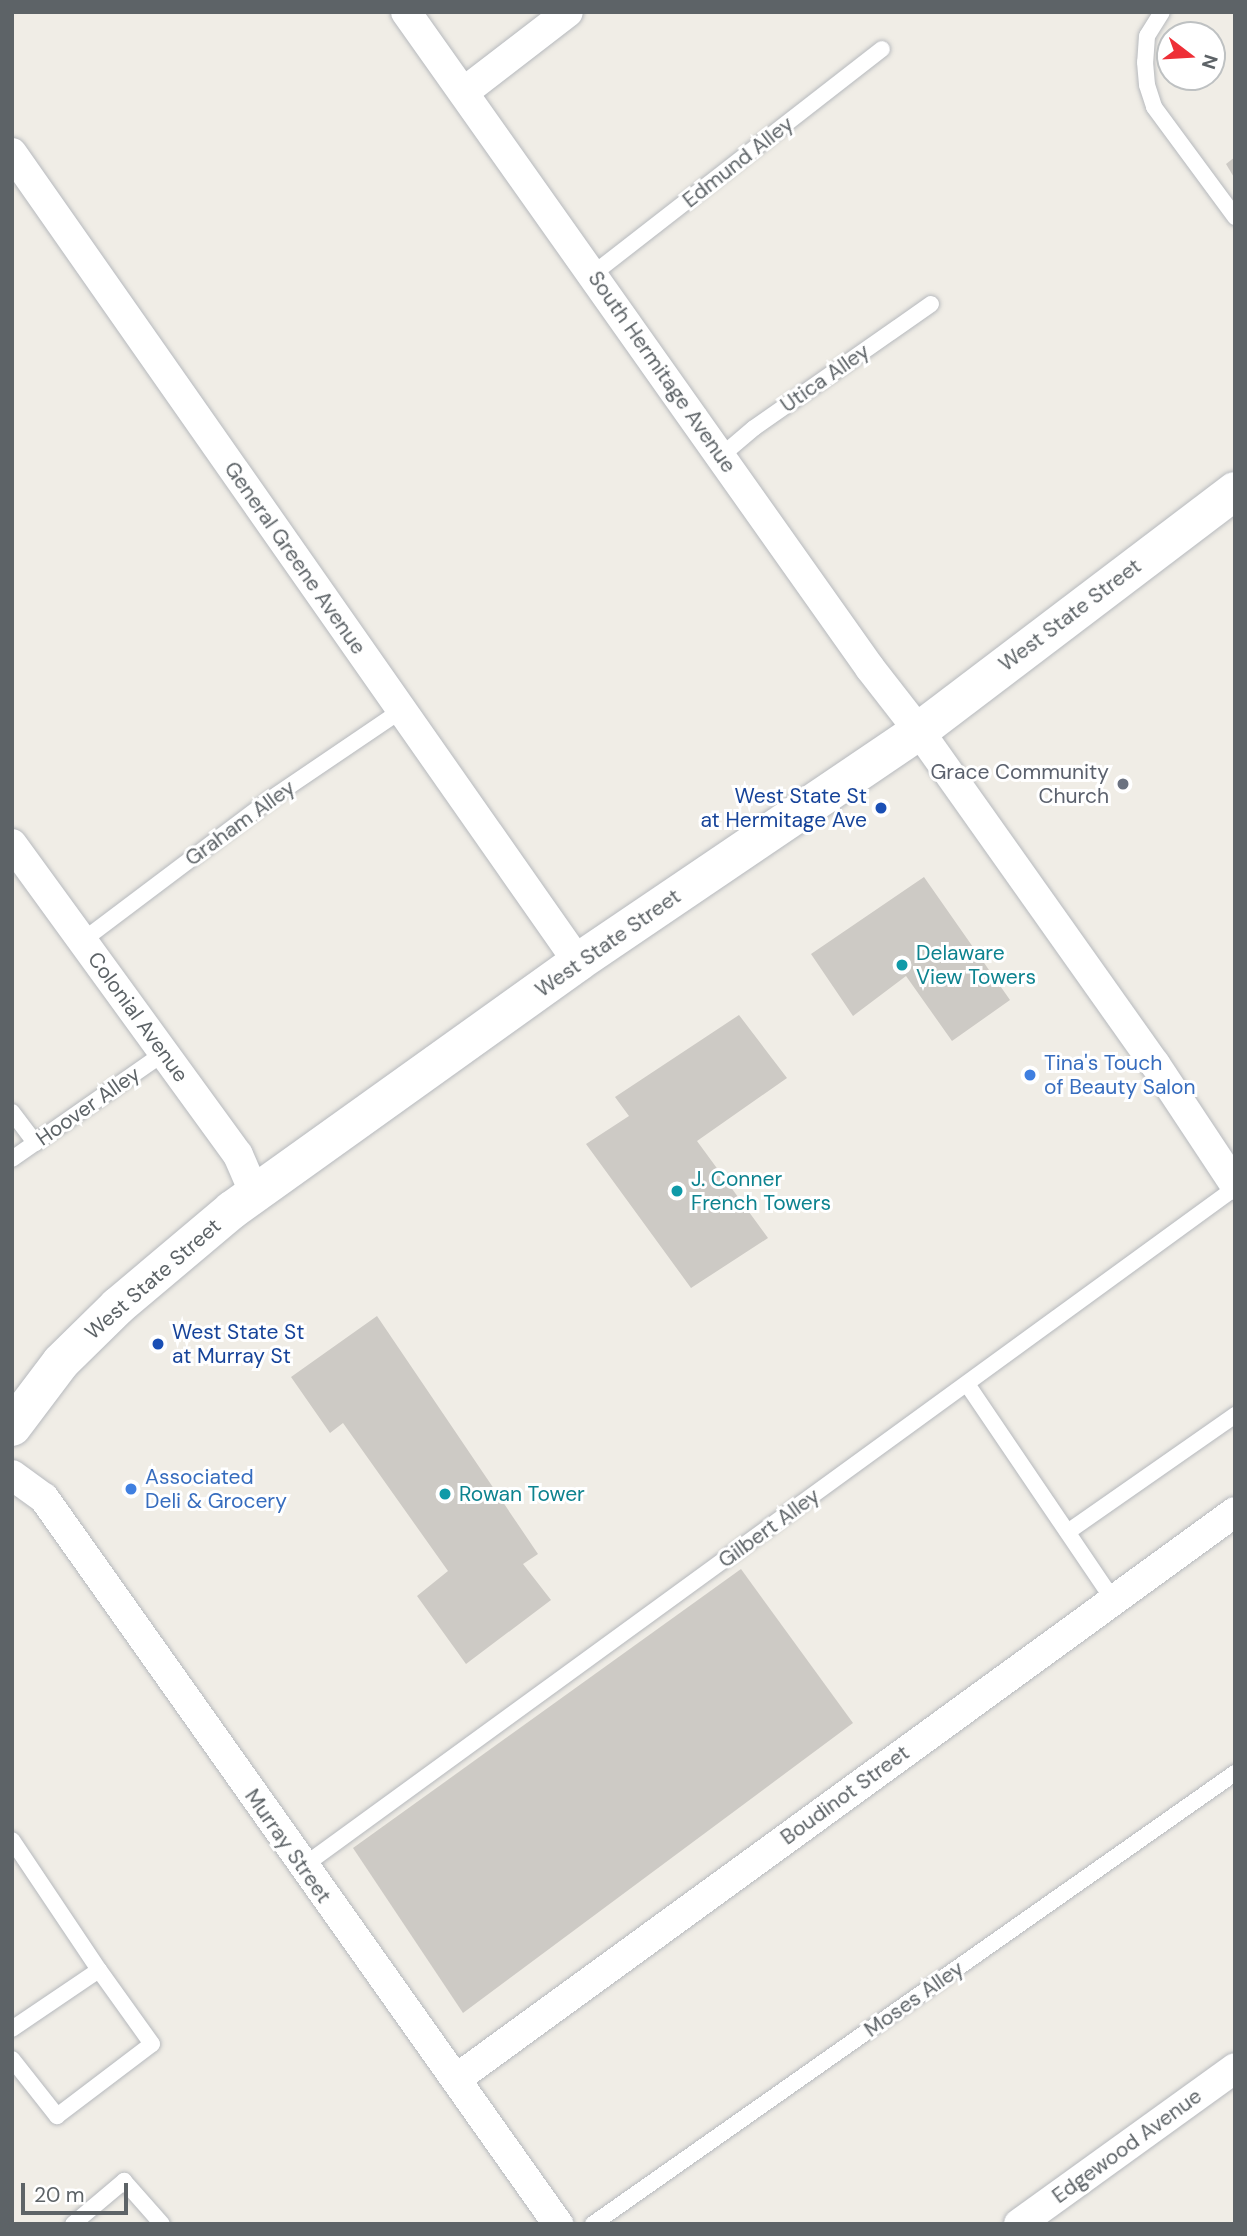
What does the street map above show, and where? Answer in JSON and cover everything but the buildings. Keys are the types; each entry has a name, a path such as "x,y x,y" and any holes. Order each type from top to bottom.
{"street":[{"name":"South Hermitage Avenue","path":"407,12 870,668 919,731 1155,1064 1235,1186"},
{"path":"464,92 568,12"},
{"name":"General Greene Avenue","path":"12,153 578,962"},
{"name":"West State Street","path":"12,1427 61,1362 118,1306 255,1194 578,962 919,731 1235,491"},
{"name":"Colonial Avenue","path":"12,844 238,1155 255,1194"},
{"name":"Murray Street","path":"12,1475 44,1498 302,1867 558,2224"},
{"name":"Boudinot Street","path":"456,2079 1235,1512"},
{"name":"Edgewood Avenue","path":"1019,2224 1235,2068"}],"lane":[{"path":"1163,12 1147,36 1147,85 1154,107 1235,217"},
{"name":"Edmund Alley","path":"593,274 882,49"},
{"name":"Utica Alley","path":"721,456 754,428 931,304"},
{"name":"Graham Alley","path":"82,941 269,800 402,710"},
{"name":"Hoover Alley","path":"12,1159 164,1053"},
{"path":"12,1112 35,1143"},
{"name":"Gilbert Alley","path":"302,1867 1235,1186"},
{"path":"967,1384 1069,1531 1113,1600"},
{"path":"1069,1531 1235,1415"},
{"name":"Moses Alley","path":"593,2224 1235,1773"},
{"path":"12,1840 152,2045 57,2116 12,2059"},
{"path":"12,2029 99,1970"},
{"path":"73,2224 124,2181 162,2224"}],"place":[{"name":"Grace Community Church","path":"1123,784"},
{"name":"West State St at Hermitage Ave","path":"881,808"},
{"name":"Delaware View Towers","path":"902,965"},
{"name":"Tina's Touch of Beauty Salon","path":"1030,1075"},
{"name":"J. Conner French Towers","path":"677,1191"},
{"name":"West State St at Murray St","path":"158,1344"},
{"name":"Associated Deli & Grocery","path":"131,1489"},
{"name":"Rowan Tower","path":"445,1494"}]}
